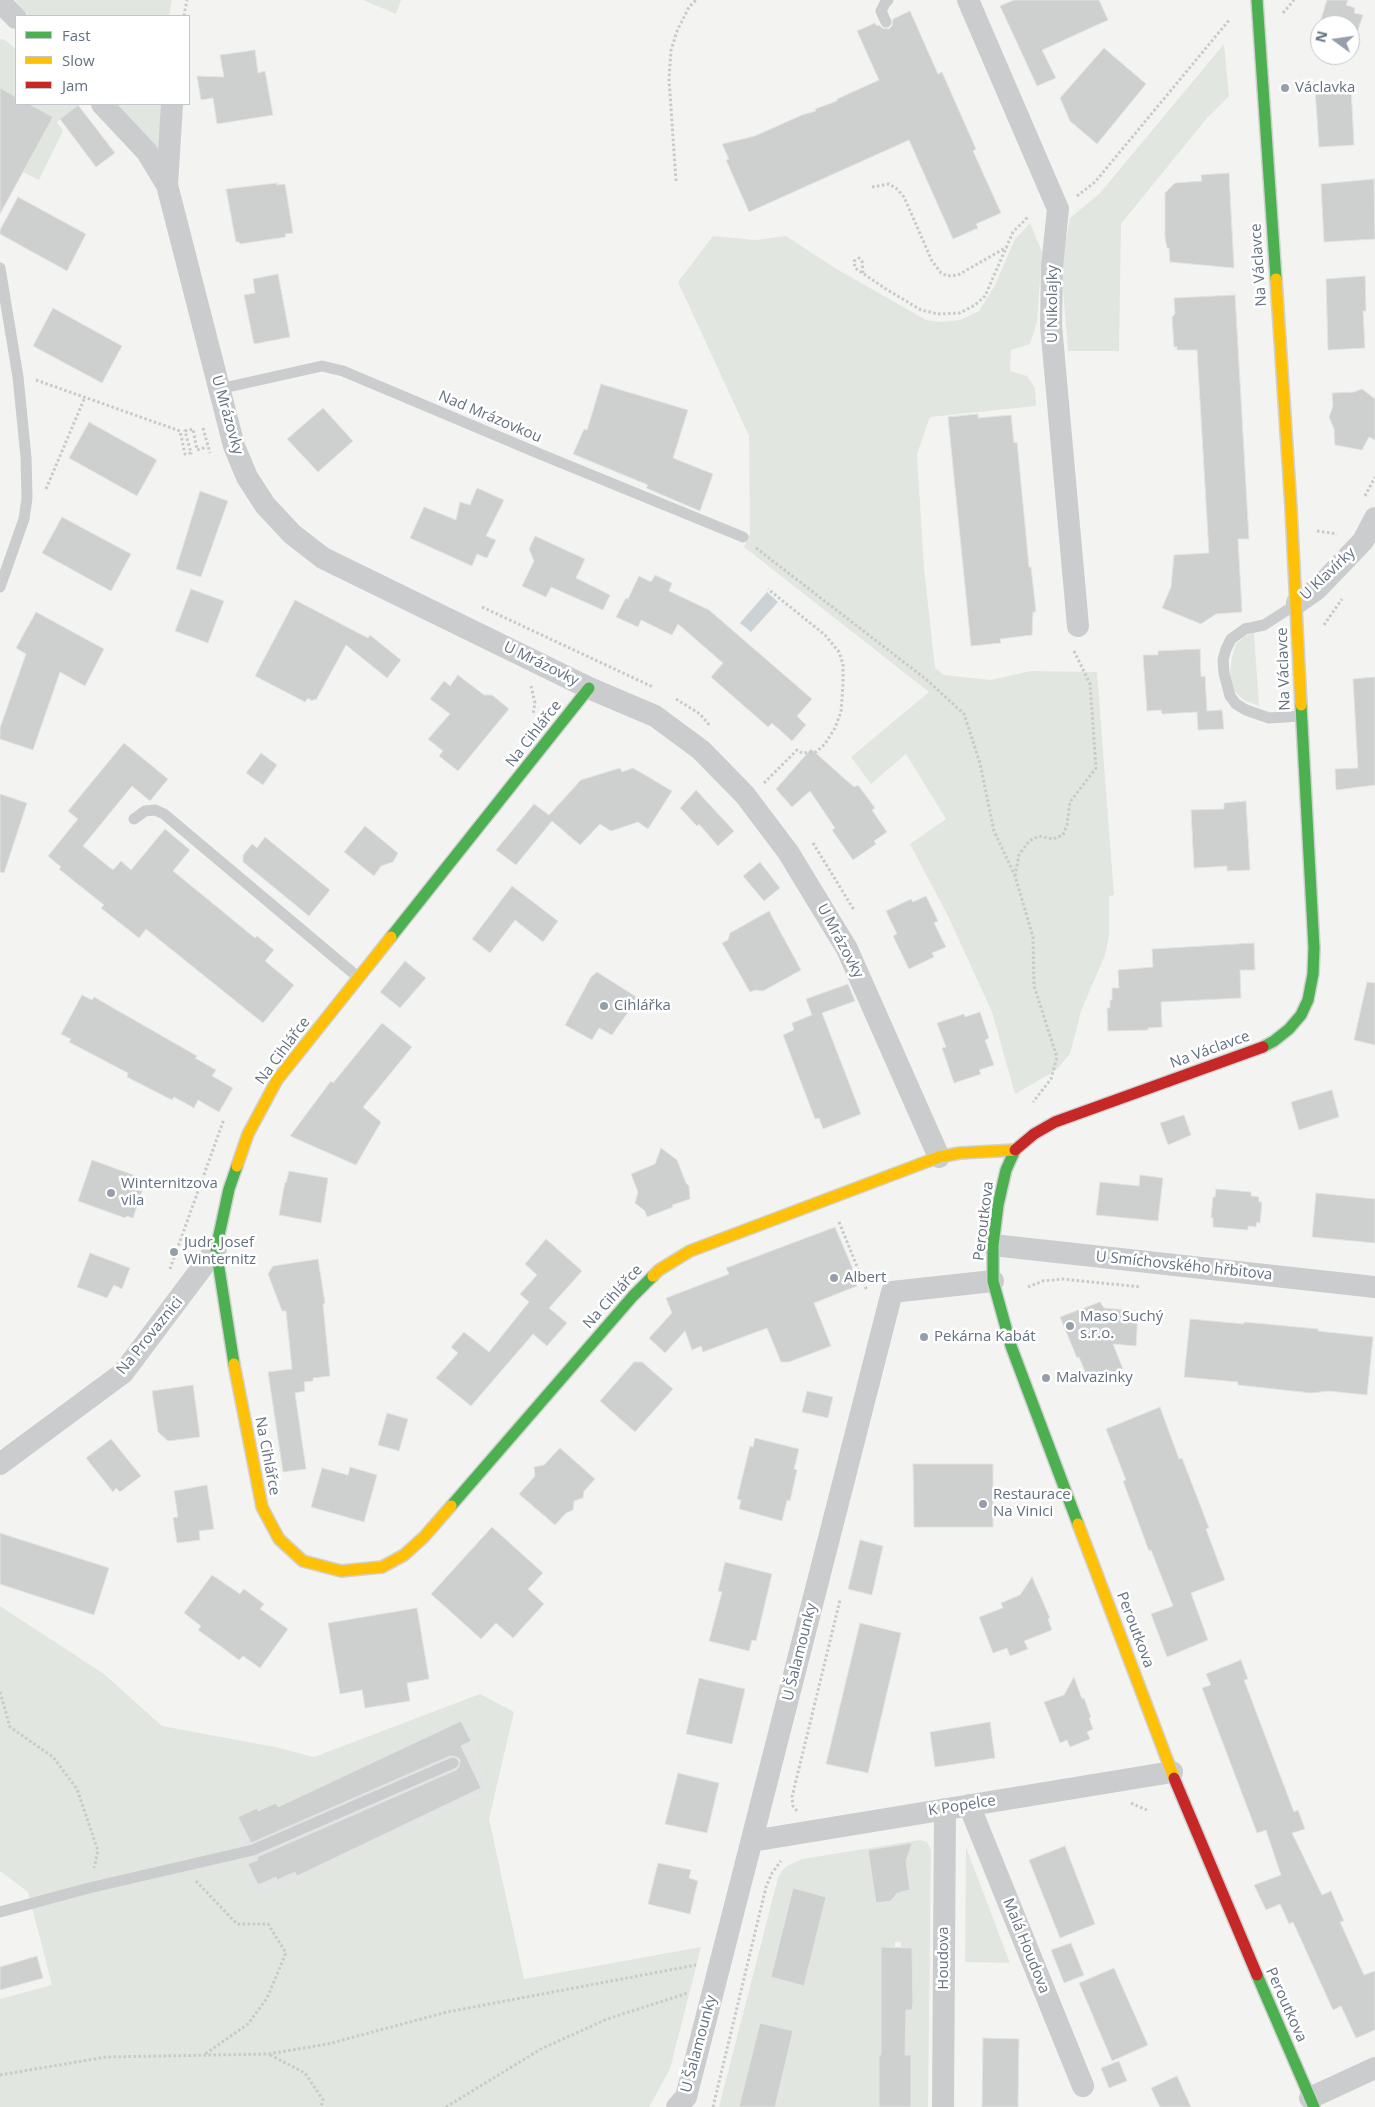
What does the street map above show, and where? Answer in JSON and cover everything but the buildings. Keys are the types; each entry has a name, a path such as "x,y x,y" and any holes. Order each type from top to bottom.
{"street":[{"name":"U Nikolajky","path":"968,0 1058,209 1052,266 1050,325 1078,626"},
{"name":"Na Václavce","path":"1015,1150 1034,1134 1055,1122 1256,1050 1274,1041 1289,1029 1301,1015 1308,1000 1313,974 1314,948 1301,716 1297,604 1257,0"},
{"path":"0,2 15,17"},
{"name":"U Mrázovky","path":"103,105 147,152 167,185 234,446 246,477 265,505 307,547 323,558 589,688 655,716 701,750 745,795 788,852 847,949 939,1157"},
{"name":"U Mrázovky","path":"167,185 172,105"},
{"name":"U Klavírky","path":"1297,604 1317,588 1362,541 1375,518"},
{"name":"Na Cihlářce","path":"589,688 277,1080 248,1134 229,1189 216,1250 225,1320 262,1507 279,1538 303,1561 341,1571 382,1567 404,1555 424,1537 633,1296 659,1270 690,1251 939,1157 960,1153 1015,1150"},
{"name":"Peroutkova","path":"1015,1150 1006,1170 998,1205 993,1245 993,1281 1011,1346 1172,1772 1234,1925 1312,2102"},
{"name":"U Smíchovského hřbitova","path":"993,1245 1375,1287"},
{"name":"Na Provaznici","path":"0,1464 123,1373 216,1250"},
{"name":"U Šalamounky","path":"683,2104 892,1292 993,1281"},
{"name":"K Popelce","path":"752,1841 1172,1772"},
{"name":"Malá Houdova","path":"969,1805 1083,2086"},
{"name":"Houdova","path":"943,2107 945,1809"},
{"path":"1312,2102 1375,2068"}],"lane":[{"path":"886,22 881,11 888,0"},
{"path":"0,268 18,377 26,457 27,498 24,519 0,587"},
{"name":"Nad Mrázovkou","path":"219,389 322,366 344,371 742,537"},
{"path":"1297,604 1264,625 1239,632 1231,639 1223,660 1226,686 1236,704 1269,718 1301,716"},
{"path":"134,819 145,812 154,810 164,814 359,978"},
{"path":"0,1912 88,1888 253,1850 453,1763"}],"path":[{"path":"184,15 187,0"},
{"path":"676,181 669,78 671,50 677,31 689,7 696,0"},
{"path":"1279,19 1294,0"},
{"path":"1095,182 1230,19"},
{"path":"872,187 889,184 904,197 932,261 941,273 947,276 958,275 1008,246"},
{"path":"863,273 920,310 938,314 960,313 975,305 985,296 1013,232 1030,216"},
{"path":"40,380 180,431 185,454 191,453 185,431 193,429 197,450 207,448 201,419"},
{"path":"43,497 85,397"},
{"path":"742,537 927,680 964,714 980,763 994,831 1016,876 1034,937 1034,986 1057,1056 1052,1079 1033,1102"},
{"path":"763,784 797,750 802,753 816,752 825,744 835,728 841,712 843,684 843,664 839,652 825,635 768,589"},
{"path":"1016,876 1019,855 1029,841 1039,836 1053,839 1063,835 1067,826 1070,802 1096,768 1090,684 1069,641 1078,626"},
{"path":"838,1219 867,1291"},
{"path":"798,1812 792,1806 792,1796 842,1593"},
{"path":"0,1692 10,1727 53,1757 77,1788 98,1851 88,1888"},
{"path":"184,1867 216,1905 237,1924 268,1924 286,1952 267,1998 248,2024 204,2054"},
{"path":"713,2107 766,1887 772,1872"},
{"path":"0,2075 106,2057 268,2054 328,2044 448,2012 705,1963"},
{"path":"446,2107 541,2049 607,2019 689,1992"},
{"path":"268,2054 305,2073 323,2100 321,2107"}],"shaded area":[{"path":"15,0 172,0 169,15 28,15"},
{"path":"363,0 401,0 396,14"},
{"path":"0,39 5,40 15,48 15,97 0,90"},
{"path":"1224,44 1229,96 1207,118 1121,224 1119,351 1068,351 1061,265 1070,218 1100,193"},
{"path":"30,105 78,105 57,122 63,131 39,180 23,172 37,110"},
{"path":"113,105 162,105 163,143 158,149"},
{"path":"1030,223 1042,252 1037,322 1030,344 1011,350 1010,371 1027,376 1035,388 1036,406 930,417 917,454 924,568 935,668 944,675 991,680 1031,671 1097,672 1114,895 1109,896 1109,936 1105,955 1081,1011 1070,1054 1055,1071 1015,1094 992,1012 948,916 910,844 946,819 906,754 871,784 851,757 929,692 744,547 750,534 749,436 678,282 713,236 755,240 786,236 835,268 926,320 941,322 960,320 979,311 995,285 1015,239"},
{"path":"767,592 778,602 751,632 740,623"},
{"path":"1254,633 1259,706 1244,700 1234,691 1230,673 1236,644 1245,636"},
{"path":"0,1606 104,1674 162,1726 275,1747 314,1757 480,1694 514,1712 489,1819 524,1979 701,1947 670,2069 649,2107 0,2107 0,1999 52,1985 28,1892 0,1871","holes":["461,1721 471,1741 487,1791 258,1897 238,1848 238,1817 256,1808 258,1811 276,1803 278,1807"]},
{"path":"461,1721 471,1741 487,1791 258,1898 238,1848 238,1817 257,1808 258,1811 276,1803 278,1806"},
{"path":"920,1840 927,1842 931,1850 928,2107 911,2107 888,2055 879,2055 879,2107 775,2107 793,2032 760,2023 739,2107 719,2107 778,1878 787,1866 802,1859","holes":["907,1844 906,1861 910,1890 895,1893 891,1901 876,1903 868,1850","793,1888 826,1897 804,1986 771,1977","895,1942 901,1942 901,1947 912,1948 912,2010 881,2009 881,1948 895,1947"]},
{"path":"966,1847 1010,1963 965,1962"}],"traffic: fast":[{"path":"1257,0 1276,279"},
{"path":"391,937 589,688"},
{"path":"1263,1047 1289,1029 1301,1015 1308,1000 1313,974 1314,948 1301,705"},
{"path":"1015,1150 1006,1170 998,1205 993,1245 993,1281 1011,1346 1078,1524"},
{"path":"234,1364 216,1249 229,1189 237,1166"},
{"path":"451,1506 633,1296 653,1276"},
{"path":"1257,1975 1314,2107"}],"traffic: slow":[{"path":"1276,279 1291,508 1301,705"},
{"path":"237,1166 248,1134 277,1080 391,937"},
{"path":"653,1276 659,1270 690,1251 939,1157 960,1153 1015,1150"},
{"path":"234,1364 262,1507 279,1539 303,1561 341,1571 382,1567 404,1555 424,1537 451,1506"},
{"path":"1078,1524 1174,1778"}],"traffic: jam":[{"path":"1015,1150 1034,1134 1055,1122 1263,1047"},
{"path":"1174,1778 1257,1975"}],"place":[{"name":"Václavka","path":"1285,88"},
{"name":"Cihlářka","path":"604,1006"},
{"name":"Winternitzova vila","path":"111,1193"},
{"name":"Judr. Josef Winternitz","path":"174,1252"},
{"name":"Albert","path":"834,1278"},
{"name":"Maso Suchý s.r.o.","path":"1070,1326"},
{"name":"Pekárna Kabát","path":"924,1337"},
{"name":"Malvazinky","path":"1046,1378"},
{"name":"Restaurace Na Vinici","path":"983,1504"}]}
